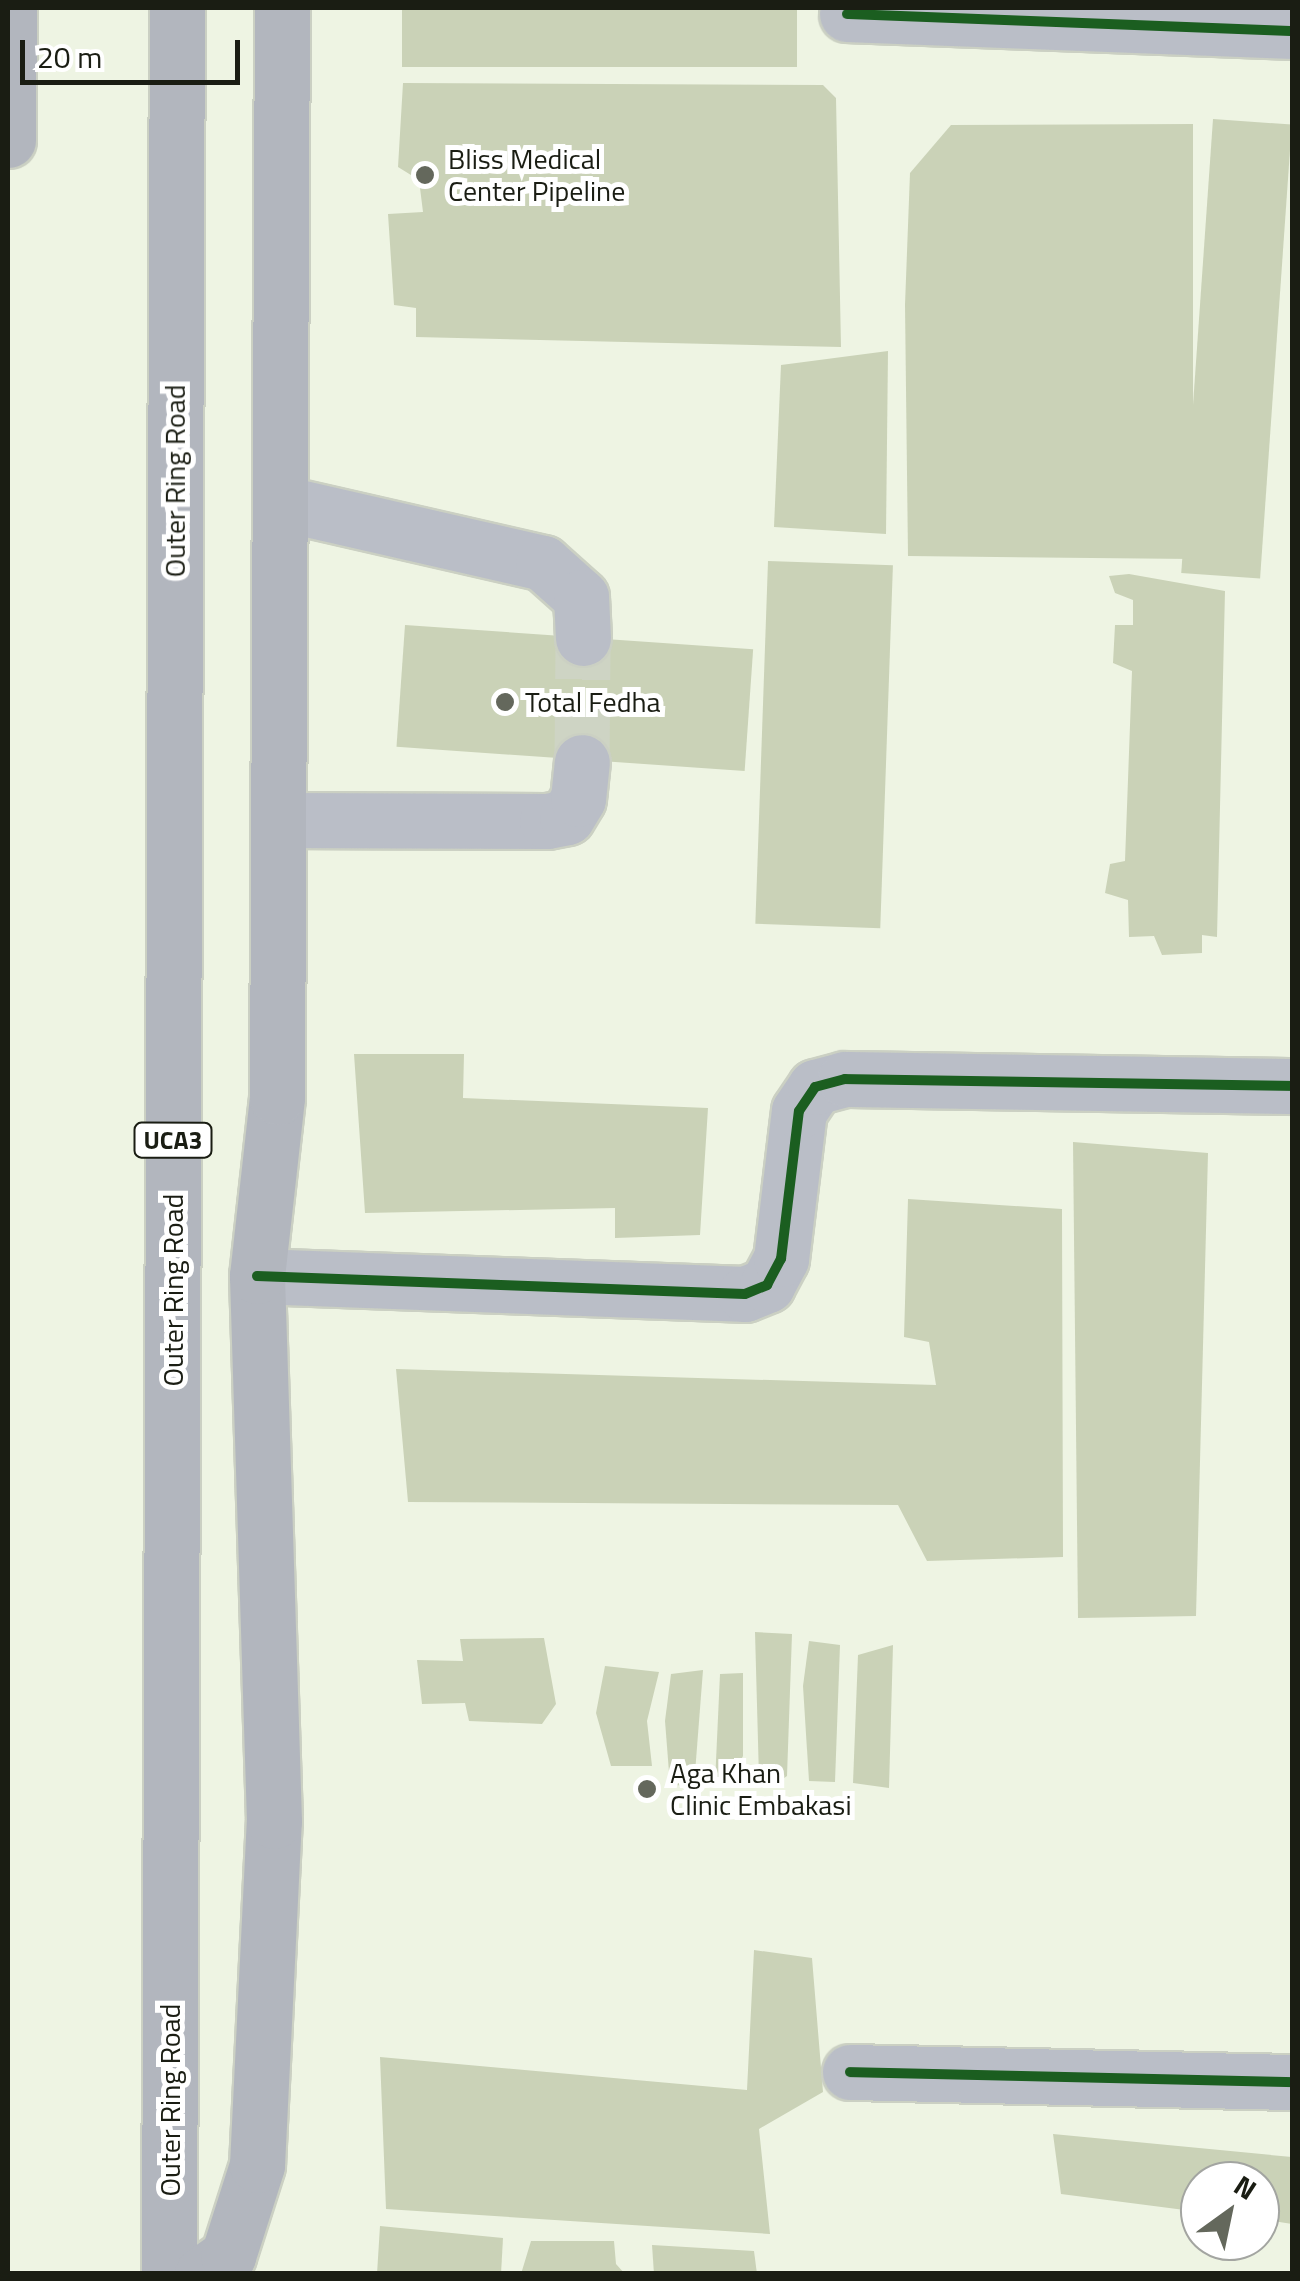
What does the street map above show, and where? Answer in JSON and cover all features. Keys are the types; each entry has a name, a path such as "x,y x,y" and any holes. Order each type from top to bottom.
{"main road":[{"path":"8,140 9,8"},
{"name":"Outer Ring Road","path":"170,2274 176,8"},
{"path":"220,2268 257,2165 274,1822 257,1276 276,1097 282,8"}],"street":[{"path":"847,14 1292,30"},
{"path":"281,503 543,563 580,598 583,638"},
{"path":"278,820 546,821 567,816 578,799 582,762"},
{"path":"257,1276 745,1294 767,1285 781,1259 799,1111 815,1087 845,1079 1292,1086"},
{"path":"850,2072 1292,2082"}],"building":[{"path":"402,8 797,8 797,67 402,67"},
{"path":"403,83 823,85 836,98 841,347 416,337 416,308 394,305 388,214 423,212 419,180 398,167"},
{"path":"1213,119 1292,125 1260,578 1181,573"},
{"path":"1193,124 1193,559 908,556 905,305 910,173 951,125"},
{"path":"888,351 886,534 774,527 781,365"},
{"path":"768,561 893,565 880,928 755,924"},
{"path":"1129,574 1225,591 1217,937 1202,935 1202,953 1162,955 1154,936 1129,937 1128,900 1105,893 1110,864 1125,861 1132,671 1113,663 1115,625 1133,625 1133,600 1115,593 1109,576"},
{"path":"405,625 753,649 745,771 396,747"},
{"path":"354,1054 464,1054 463,1098 708,1108 700,1235 615,1238 615,1208 365,1213"},
{"path":"1073,1142 1208,1153 1196,1616 1078,1618"},
{"path":"908,1199 1062,1209 1063,1557 927,1561 898,1505 408,1502 396,1369 936,1385 929,1342 904,1337"},
{"path":"755,1632 792,1634 787,1776 774,1785 759,1778"},
{"path":"544,1638 556,1704 542,1724 469,1721 465,1703 422,1704 417,1660 463,1661 460,1639"},
{"path":"809,1641 840,1645 835,1782 809,1781 803,1686"},
{"path":"893,1645 889,1788 853,1783 858,1655"},
{"path":"605,1666 659,1672 647,1721 652,1766 611,1766 596,1713"},
{"path":"703,1670 694,1786 670,1785 665,1721 671,1674"},
{"path":"743,1673 743,1756 731,1780 715,1783 720,1674"},
{"path":"754,1950 812,1958 823,2092 759,2129 770,2234 386,2209 380,2057 747,2090"},
{"path":"1053,2134 1292,2157 1292,2224 1280,2222 1280,2161 1180,2161 1180,2209 1061,2194"},
{"path":"380,2226 503,2238 501,2274 377,2274"},
{"path":"531,2241 614,2241 616,2264 625,2274 521,2274"},
{"path":"652,2245 754,2251 757,2274 654,2274"}],"tunnel":[{"path":"582,762 583,638"}],"cycle path":[{"path":"847,14 1292,31"},
{"path":"257,1276 745,1294 767,1285 781,1259 799,1111 815,1087 845,1079 1292,1086"},
{"path":"850,2072 1292,2082"}],"place":[{"name":"Bliss Medical Center Pipeline","path":"425,175"},
{"name":"Total Fedha","path":"505,702"},
{"name":"Aga Khan Clinic Embakasi","path":"647,1789"}]}
